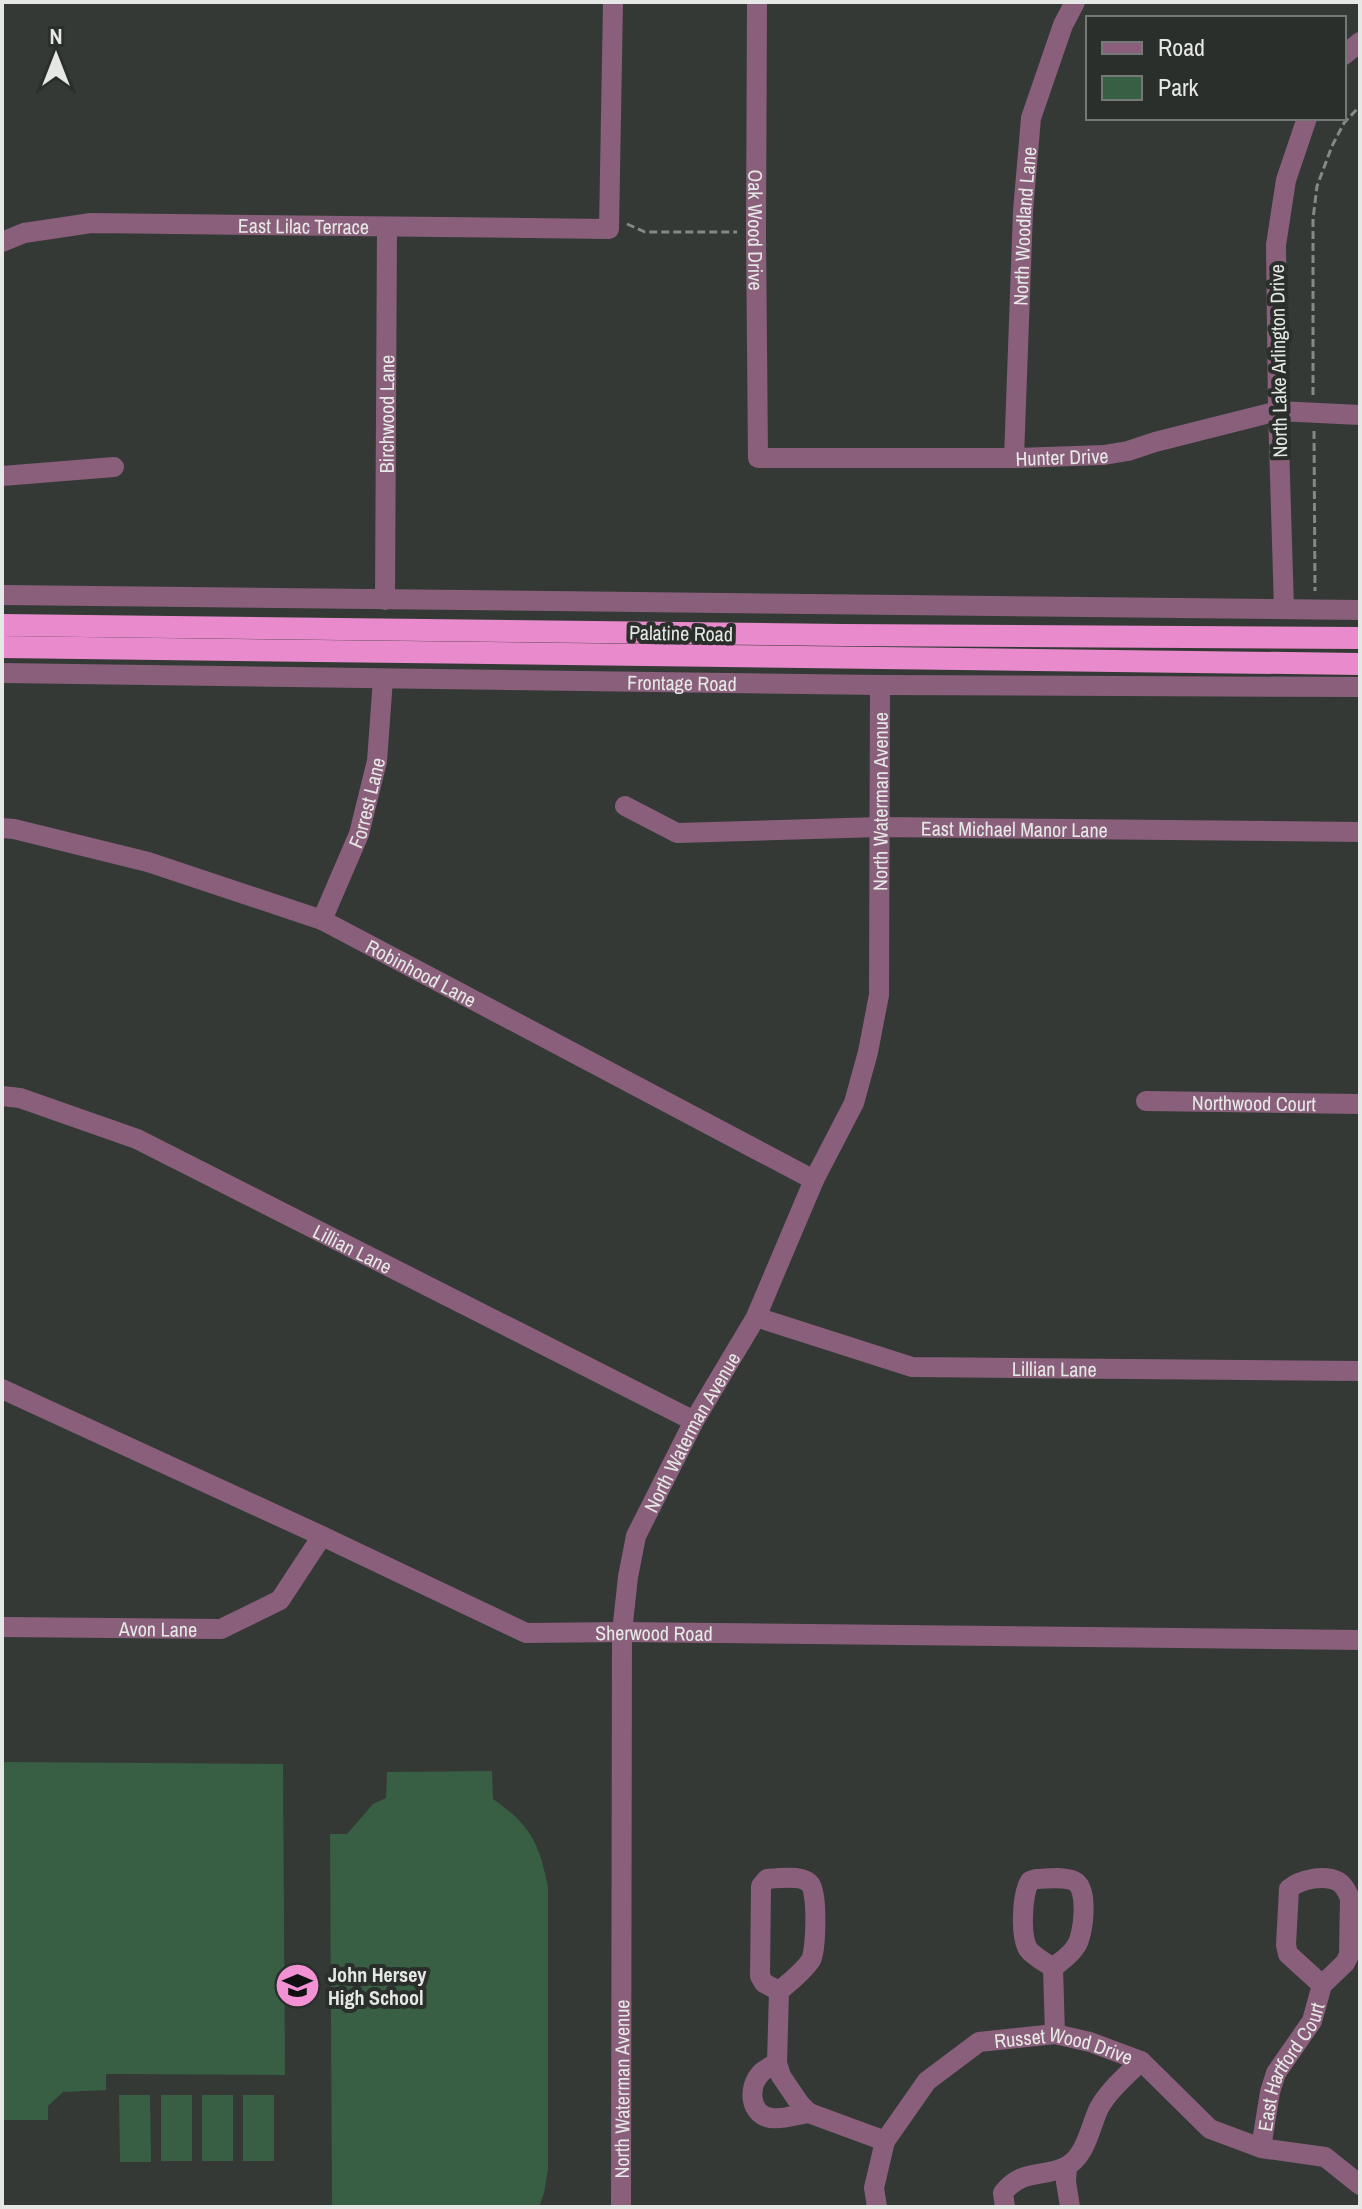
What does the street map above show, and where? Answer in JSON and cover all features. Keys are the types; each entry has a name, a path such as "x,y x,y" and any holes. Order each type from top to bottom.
{"highway":[{"name":"Palatine Road","path":"2,625 858,636 1360,638"},
{"name":"Palatine Road","path":"2,647 1360,664"}],"street":[{"path":"609,222 613,2"},
{"name":"Oak Wood Drive","path":"757,2 758,458"},
{"name":"North Woodland Lane","path":"1014,458 1023,211 1031,118 1063,25 1075,2"},
{"name":"North Lake Arlington Drive","path":"1284,599 1276,245 1286,180 1306,120"},
{"name":"East Lilac Terrace","path":"2,242 24,233 91,223 387,227 609,222"},
{"name":"Birchwood Lane","path":"385,600 387,227"},
{"name":"Hunter Drive","path":"758,458 1104,455 1278,411 1360,415"},
{"path":"2,476 114,467"},
{"path":"2,595 385,600 1284,599 1360,610"},
{"name":"Frontage Road","path":"2,673 880,685 1360,687"},
{"name":"Forrest Lane","path":"322,920 359,834 377,761 383,679"},
{"name":"North Waterman Avenue","path":"621,2207 622,1632 628,1577 636,1536 694,1421 756,1317 814,1180 854,1103 879,995 880,685"},
{"name":"East Michael Manor Lane","path":"625,806 677,833 880,827 1360,832"},
{"name":"Robinhood Lane","path":"2,828 148,862 322,920 814,1180"},
{"name":"Lillian Lane","path":"2,1096 20,1098 137,1139 694,1421"},
{"name":"Northwood Court","path":"1146,1101 1360,1104"},
{"name":"Lillian Lane","path":"756,1317 912,1367 1360,1371"},
{"name":"Sherwood Road","path":"2,1389 526,1633 1360,1640"},
{"name":"Avon Lane","path":"2,1627 221,1629 280,1600 322,1536"},
{"path":"779,1991 764,1983 758,1965 761,1886 767,1879 802,1879 810,1884 814,1893 815,1952 809,1963 779,1991 777,2063 781,2076 809,2113"},
{"name":"East Hartford Court","path":"1261,2148 1276,2073 1312,2021 1322,1985 1349,1955 1350,1898 1346,1889 1331,1879 1304,1880 1289,1889 1286,1945 1288,1954 1322,1985"},
{"path":"1053,1968 1055,2034"},
{"name":"Russet Wood Drive","path":"877,2207 874,2188 885,2141 927,2081 979,2042 1055,2034 1090,2042 1141,2061 1210,2129 1261,2148 1325,2157 1360,2185"},
{"path":"1005,2207 1003,2193 1011,2182 1067,2166 1081,2151 1100,2108 1114,2088 1141,2061"},
{"path":"777,2063 761,2073 751,2098 756,2109 768,2118 809,2113 885,2141"},
{"path":"1067,2166 1070,2207"}],"path":[{"path":"1284,599 1315,591 1313,219 1317,186 1344,123 1360,106"},
{"path":"609,222 645,232 756,232"}],"green space":[{"path":"2,1762 283,1764 285,2075 106,2074 106,2090 63,2092 48,2106 48,2120 2,2120"},
{"path":"492,1771 493,1799 516,1817 531,1836 541,1858 548,1887 548,2169 539,2207 332,2207 330,1834 347,1834 373,1804 386,1798 387,1772"},
{"path":"119,2095 150,2095 151,2162 120,2162"},
{"path":"161,2095 192,2095 192,2161 161,2161"},
{"path":"202,2095 233,2095 233,2161 202,2161"},
{"path":"243,2095 274,2095 274,2161 243,2161"}],"place":[{"name":"John Hersey High School","path":"297,1986"}]}
